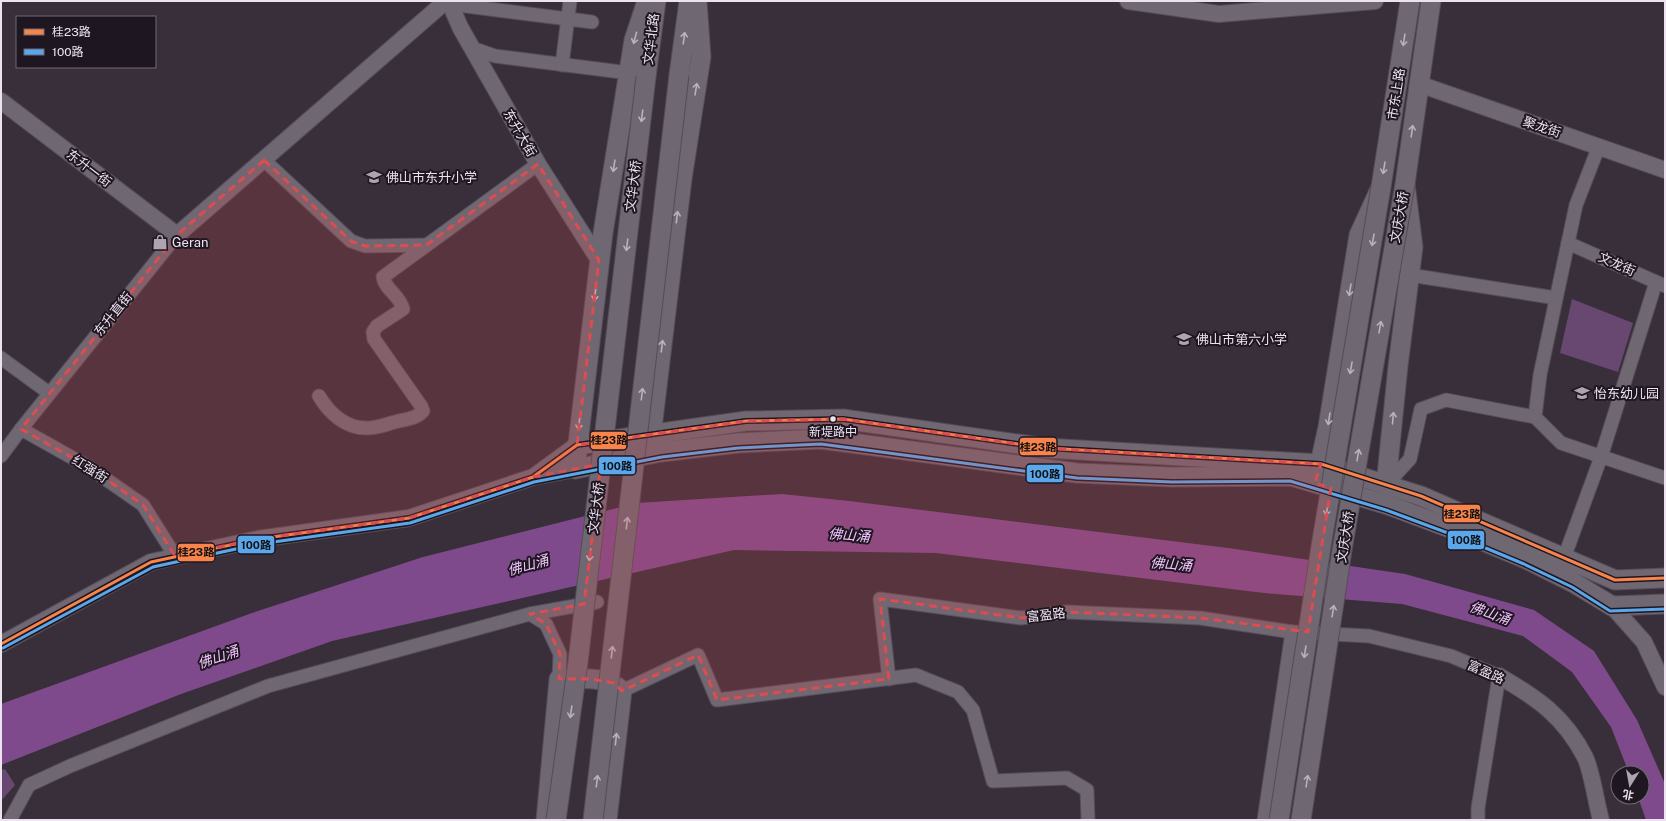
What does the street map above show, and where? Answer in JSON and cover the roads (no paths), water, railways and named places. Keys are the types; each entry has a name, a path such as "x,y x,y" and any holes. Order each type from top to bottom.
{"main road":[{"path":"647,1 634,40 638,75 600,260 575,469 649,455 738,443 821,439 1077,473 1172,477 1291,476 1384,504 1466,534 1526,559 1574,583 1612,606 1665,604"},
{"name":"文华北路","path":"638,75 656,1"},
{"path":"593,820 679,75 689,1"},
{"path":"649,455 682,179 701,57 697,1"},
{"name":"市东上路","path":"1382,187 1410,1"},
{"name":"市东上路","path":"1404,184 1431,1"},
{"name":"文华大桥","path":"556,820 578,662 638,75"},
{"path":"1386,485 1398,366 1413,247 1404,184"},
{"name":"文庆大桥","path":"1301,820 1342,550 1404,184"},
{"path":"1315,483 1321,464 1359,235 1382,187"},
{"name":"文庆大桥","path":"1279,820 1321,547 1382,187"},
{"path":"577,446 746,421 843,419 1046,448 1321,464 1421,496 1615,580 1665,578"},
{"path":"1612,606 1615,580"},
{"path":"546,820 559,679 590,679 614,683 622,691 607,820"}],"street":[{"path":"562,65 570,1"},
{"path":"1128,1 1219,14 1375,1"},
{"path":"177,235 448,2 592,22"},
{"name":"东升大街","path":"448,2 460,27 538,164 600,260"},
{"path":"472,48 495,56 638,75"},
{"name":"聚龙街","path":"1419,84 1665,170"},
{"name":"东升一街","path":"1,101 177,235"},
{"path":"1535,417 1540,375 1576,205 1599,146"},
{"path":"264,160 351,241 365,246 426,245"},
{"path":"319,396 327,410 339,419 362,427 368,428 417,417 423,410 374,339 373,332 378,326 402,309 401,301 384,284 383,277 538,164"},
{"name":"东升直街","path":"49,393 177,235"},
{"name":"文龙街","path":"1568,243 1661,284"},
{"path":"1410,275 1556,298"},
{"path":"1564,558 1661,284"},
{"path":"1,358 49,393 1,456"},
{"path":"1384,504 1386,485 1410,459 1421,409 1446,400 1535,417 1561,443 1665,478"},
{"name":"红强街","path":"21,429 87,466 143,504 175,556"},
{"path":"533,477 577,446"},
{"path":"1,644 151,562 258,539 409,518 533,477 575,469"},
{"name":"富盈路","path":"889,679 880,599 1021,618 1067,612 1200,618 1292,632 1369,636 1451,656 1499,676 1534,697 1563,722 1585,758 1600,820"},
{"path":"10,820 29,785 268,686 530,614 597,602"},
{"path":"1612,606 1644,642 1665,687"},
{"path":"530,614 546,624 560,654 559,679"},
{"path":"1264,820 1292,632"},
{"path":"622,691 698,655 717,700 916,675 958,692 973,710 993,781 1067,778 1088,790 1088,820"},
{"path":"1478,820 1478,808 1499,676"}],"water":[{"name":"佛山涌","path":"782,494 849,501 1228,548 1405,574 1534,610 1594,651 1637,720 1665,784 1665,820 1646,820 1641,805 1650,805 1650,765 1626,765 1611,727 1572,672 1523,636 1402,604 1264,593 936,553 734,550 332,641 181,694 1,765 1,704 252,613 423,557 637,503"}],"place":[{"name":"佛山市东升小学","path":"374,177"},
{"name":"Geran","path":"160,242"},
{"name":"佛山市第六小学","path":"1184,339"},
{"name":"怡东幼儿园","path":"1582,393"},
{"name":"新堤路中","path":"833,419"}]}
